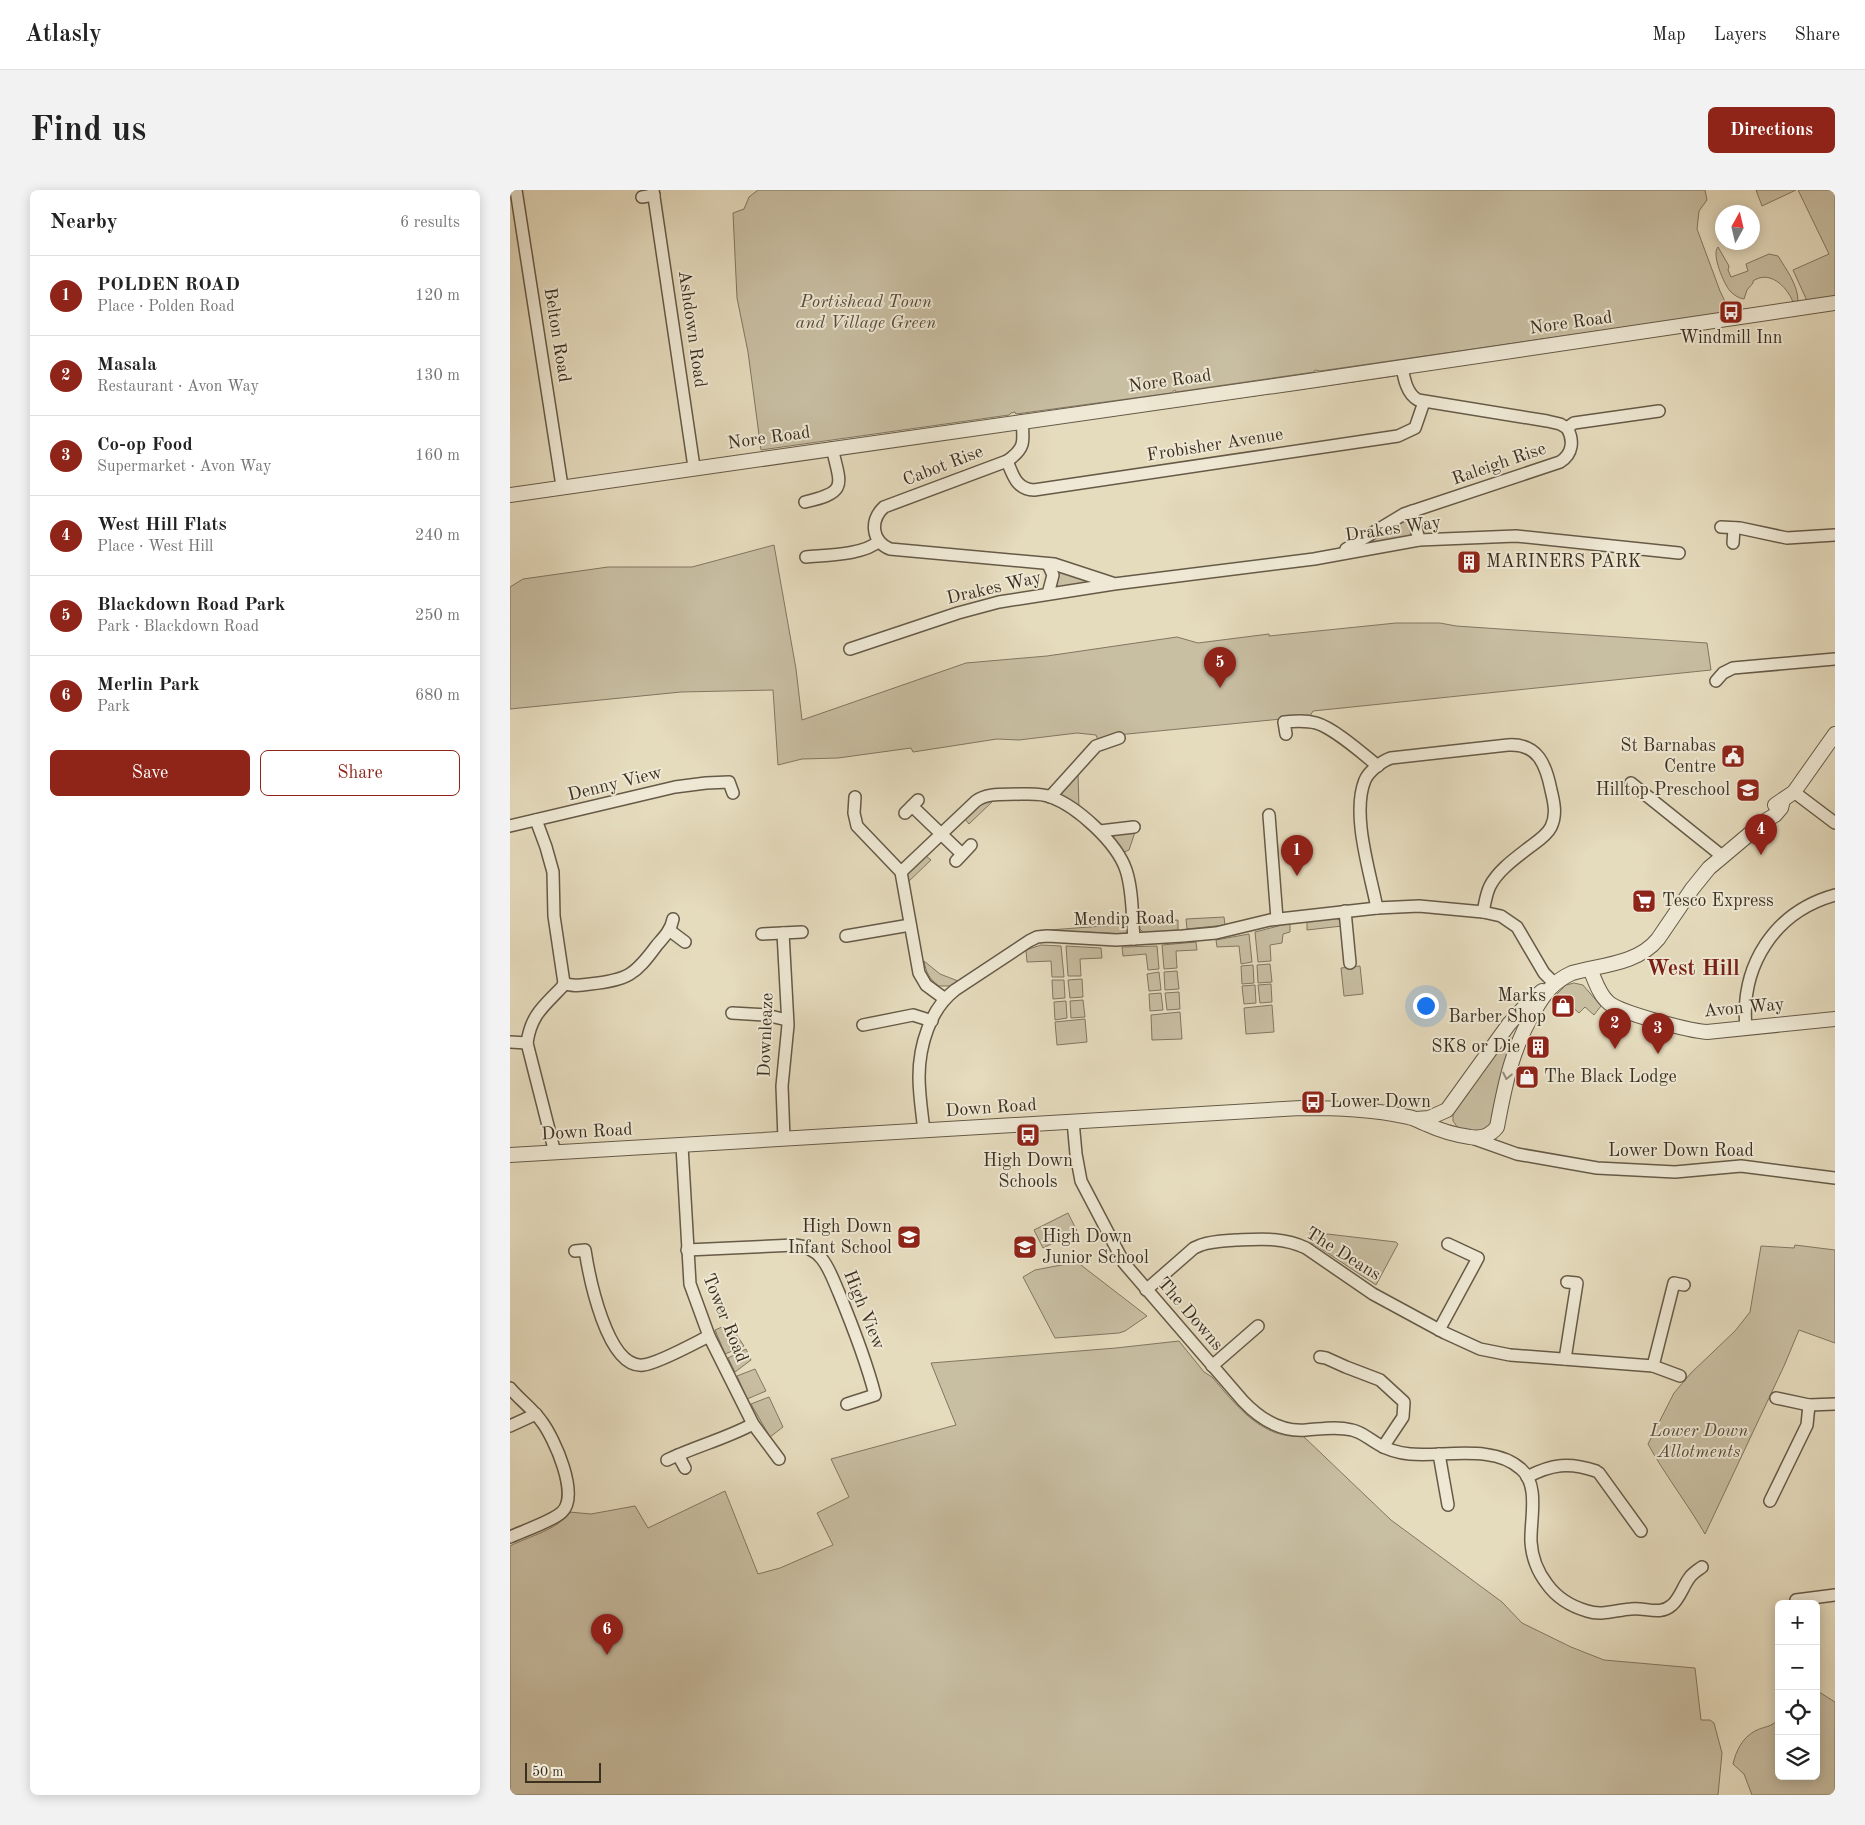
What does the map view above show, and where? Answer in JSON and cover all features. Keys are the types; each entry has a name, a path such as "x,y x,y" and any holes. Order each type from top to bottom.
{"street":[{"name":"Belton Road","path":"516,190 562,486"},
{"name":"Ashdown Road","path":"642,197 654,193 694,468"},
{"name":"Nore Road","path":"510,494 1835,304"},
{"path":"1402,366 1404,380 1410,392 1416,399 1424,402"},
{"name":"Raleigh Rise","path":"1333,555 1357,544 1400,516 1560,462 1571,449 1571,436 1567,428 1560,424 1424,402"},
{"name":"Frobisher Avenue","path":"1007,461 1017,483 1024,488 1034,490 1398,436 1415,428 1424,402"},
{"path":"1567,428 1574,423 1659,411"},
{"name":"Cabot Rise","path":"879,541 874,531 874,526 876,517 884,508 1007,461 1022,446 1022,421"},
{"path":"805,502 829,496 838,487 839,478 832,448"},
{"path":"1412,512 1419,540"},
{"path":"1722,527 1787,538 1835,535"},
{"path":"1733,543 1734,528"},
{"name":"Drakes Way","path":"850,649 886,643 970,609 1048,594 1333,555 1419,540 1516,536 1679,553"},
{"path":"806,557 820,560 872,546 879,541 890,549 1048,564 1053,575 1048,594"},
{"name":"Drakes Way","path":"1048,564 1060,566 1114,584"},
{"path":"1716,681 1723,673 1733,668 1835,659"},
{"path":"1286,734 1284,722 1302,721 1317,724 1378,766"},
{"path":"1415,1119 1429,1118 1447,1110 1509,1024 1540,992 1572,973 1629,958 1650,948 1702,875 1722,856 1777,813 1835,734"},
{"path":"1050,797 1096,746 1119,738"},
{"path":"1376,908 1361,830 1360,812 1366,778 1387,759 1394,757 1511,744 1525,747 1541,759 1548,772 1555,806 1552,825 1546,834 1510,863 1491,883 1483,912"},
{"name":"Denny View","path":"510,826 675,787 706,783 730,784"},
{"path":"1631,783 1722,856"},
{"path":"902,872 976,801 983,797 1022,794 1050,797 1066,805 1100,831 1116,850 1126,871 1134,939"},
{"path":"1788,796 1835,822"},
{"path":"855,797 854,813 857,826 902,872 921,978 931,990 945,999"},
{"path":"912,806 942,834 959,858 971,845"},
{"path":"1269,815 1277,919"},
{"path":"536,820 553,872 554,918 564,983 533,1019 527,1043 555,1153"},
{"path":"1100,831 1134,827"},
{"path":"1746,1028 1744,1010 1747,988 1753,967 1763,948 1774,933 1793,915 1809,905 1835,895"},
{"name":"Mendip Road","path":"924,1131 919,1072 924,1040 932,1020 945,999 1037,937 1116,940 1216,933 1277,919 1376,908 1413,906 1483,912 1501,916 1514,924 1553,985"},
{"path":"1345,911 1350,963"},
{"path":"564,983 571,986 607,982 629,976 643,964 669,930 673,919"},
{"path":"846,936 910,925"},
{"path":"669,930 685,942"},
{"path":"762,934 802,932"},
{"name":"Downleaze","path":"783,933 787,1020 782,1086 784,1139"},
{"name":"Avon Way","path":"1590,969 1604,998 1615,1007 1692,1030 1706,1032 1835,1019"},
{"path":"1447,1110 1452,1125 1468,1137 1486,1136 1494,1132 1497,1127 1509,1068 1522,1033 1542,998 1553,985"},
{"path":"732,1013 787,1020"},
{"path":"746,1014 746,1026"},
{"path":"863,1025 913,1016 932,1020"},
{"path":"1509,1024 1522,1033"},
{"path":"510,1042 527,1043"},
{"name":"Down Road","path":"510,1155 1321,1108 1364,1110 1415,1119 1427,1125 1468,1137"},
{"name":"The Downs","path":"1073,1121 1081,1180 1121,1258 1146,1290 1252,1411 1269,1422 1293,1430 1335,1428 1352,1430 1364,1434 1383,1447 1409,1454 1469,1453 1497,1457 1516,1465 1527,1477"},
{"path":"1497,1127 1501,1142 1508,1150 1517,1154"},
{"name":"Lower Down Road","path":"1468,1137 1517,1154 1597,1168 1674,1172 1741,1166 1835,1178"},
{"name":"Tower Road","path":"682,1146 690,1284 709,1336 753,1424 778,1459"},
{"name":"The Deans","path":"1146,1290 1194,1248 1201,1245 1258,1239 1278,1239 1294,1242 1306,1248 1373,1294 1468,1344 1496,1353 1653,1366 1680,1376"},
{"path":"1448,1244 1489,1264"},
{"name":"High View","path":"687,1250 787,1245 805,1247 815,1252 827,1267 845,1308 864,1356 875,1395"},
{"path":"597,1248 580,1251 600,1312 618,1353 627,1362 636,1365 647,1364 709,1336"},
{"path":"1439,1330 1478,1258"},
{"path":"1565,1359 1577,1283"},
{"path":"1653,1366 1675,1283"},
{"name":"The Downs","path":"1212,1366 1258,1326"},
{"path":"1326,1355 1346,1367 1382,1381 1404,1402 1406,1408 1401,1419 1383,1447"},
{"path":"510,1388 536,1414 546,1428 561,1461 568,1486 567,1504 563,1511 510,1537"},
{"path":"848,1404 886,1391"},
{"path":"1776,1398 1809,1405 1835,1404"},
{"path":"1776,1497 1807,1426 1809,1405"},
{"path":"510,1426 536,1414"},
{"path":"667,1460 695,1447 729,1436 753,1424"},
{"path":"1439,1454 1443,1500"},
{"path":"678,1455 685,1468"},
{"path":"1600,1473 1608,1463"},
{"path":"1635,1529 1600,1473 1555,1465 1527,1477 1532,1492 1531,1534 1537,1569 1548,1586 1564,1601 1589,1612 1610,1613 1637,1609 1659,1611 1666,1609 1674,1603 1696,1569"},
{"path":"1803,1596 1835,1595"},
{"path":"1624,1598 1625,1610"}],"green space":[{"name":"Portishead Town and Village Green","path":"758,190 1705,190 1707,200 1699,211 1697,229 1720,291 1730,312 1320,371 1315,370 1314,372 1176,392 1175,390 1171,393 1016,414 1015,412 1009,415 761,450 748,352 737,298 733,213 744,209 749,197"},
{"path":"1756,190 1796,190 1762,206"},
{"path":"1798,190 1835,190 1835,299 1808,303 1793,270 1829,254"},
{"path":"1720,250 1729,266 1728,270 1731,277 1748,271 1746,264 1769,254 1778,256 1794,283 1798,301 1793,302 1781,285 1771,278 1765,277 1753,281 1744,299 1735,295 1727,287 1722,276 1717,262 1716,251"},
{"path":"1394,374 1395,376 1035,427 1036,426"},
{"path":"1405,521 1410,522 1412,532 1409,537 1372,543 1374,539"},
{"path":"774,545 796,669 802,720 966,663 1047,656 1177,637 1198,643 1269,634 1269,636 1396,623 1440,623 1456,626 1707,643 1711,670 1313,711 1310,716 1107,736 1098,740 1096,735 1077,733 1019,740 997,739 913,752 911,748 838,758 802,759 778,765 773,690 681,692 510,709 510,587 523,579 608,567 692,567"},
{"path":"1057,571 1086,580 1087,583 1057,587"},
{"path":"1078,772 1079,810 1062,796 1061,792"},
{"path":"995,799 969,824 965,819 982,803"},
{"path":"1135,832 1129,850 1122,853 1113,839 1115,833"},
{"path":"926,856 931,860 907,883 906,873"},
{"path":"1224,917 1225,925 1187,929 1186,919"},
{"path":"1334,917 1341,921 1342,926 1307,930 1307,920"},
{"path":"1178,920 1178,930 1144,933 1138,927 1138,923"},
{"path":"1290,923 1290,932 1283,934 1282,943 1270,945 1271,961 1258,962 1255,932"},
{"path":"1130,924 1128,932 1124,934 1049,930"},
{"path":"1249,934 1252,962 1241,964 1239,946 1217,947 1216,940"},
{"path":"1196,942 1197,950 1176,951 1177,968 1164,969 1162,945"},
{"path":"1041,945 1061,946 1064,977 1052,977 1051,961 1027,962 1026,950"},
{"path":"1066,946 1101,948 1102,958 1080,959 1081,976 1068,976"},
{"path":"1157,946 1159,969 1148,970 1146,954 1123,956 1122,947"},
{"path":"924,961 940,974 958,981 951,986 939,986 928,975"},
{"path":"1270,964 1272,982 1258,983 1257,965"},
{"path":"1253,965 1254,983 1242,984 1241,966"},
{"path":"1360,966 1363,994 1344,996 1341,968"},
{"path":"1177,971 1179,989 1165,990 1164,972"},
{"path":"1159,972 1161,990 1149,991 1147,974"},
{"path":"1082,979 1083,997 1070,998 1068,980"},
{"path":"1052,980 1064,980 1065,998 1053,999"},
{"path":"1574,983 1583,985 1601,1006 1594,1015 1585,1007 1579,1013 1557,994 1566,985"},
{"path":"1271,984 1272,1002 1260,1003 1258,985"},
{"path":"1255,985 1256,1003 1244,1004 1242,986"},
{"path":"1179,992 1180,1009 1167,1010 1165,993"},
{"path":"1161,993 1163,1010 1150,1011 1149,994"},
{"path":"1083,1000 1085,1017 1071,1018 1070,1001"},
{"path":"1066,1001 1067,1018 1055,1020 1054,1002"},
{"path":"1272,1005 1274,1032 1246,1034 1244,1008"},
{"path":"1180,1012 1182,1039 1152,1040 1151,1015"},
{"path":"1085,1019 1087,1042 1057,1045 1055,1022"},
{"path":"1507,1036 1513,1039 1492,1125 1478,1133 1458,1128 1453,1121 1453,1110"},
{"path":"1068,1213 1077,1231 1043,1248 1034,1230"},
{"path":"1310,1232 1396,1242 1398,1244 1376,1285 1311,1242"},
{"name":"Lower Down Allotments","path":"1795,1245 1835,1250 1835,1343 1799,1330 1705,1534 1648,1444 1674,1393 1691,1373 1735,1331 1750,1312 1761,1246 1794,1248"},
{"path":"1077,1262 1147,1316 1119,1333 1055,1338 1023,1277 1035,1270"},
{"path":"722,1327 732,1328 744,1346 725,1354 715,1330"},
{"path":"1179,1341 1204,1372 1212,1377 1251,1418 1275,1432 1288,1436 1303,1436 1391,1520 1502,1602 1522,1623 1571,1647 1604,1660 1695,1668 1701,1720 1710,1720 1714,1723 1722,1753 1718,1795 510,1795 510,1546 551,1528 565,1518 569,1512 591,1514 635,1506 648,1528 725,1491 758,1574 780,1568 833,1545 817,1513 849,1497 831,1459 956,1425 931,1363"},
{"path":"746,1349 751,1360 735,1372 728,1358"},
{"path":"755,1369 766,1391 747,1399 737,1376"},
{"path":"769,1397 783,1427 770,1437 751,1404"},
{"path":"1820,1693 1835,1702 1835,1795 1752,1795 1744,1774 1733,1764 1743,1741 1758,1729 1775,1722 1775,1780 1820,1780"}],"place":[{"name":"Windmill Inn","path":"1731,312"},
{"name":"MARINERS PARK","path":"1469,562"},
{"name":"Blackdown Road Park","path":"1220,688"},
{"name":"St Barnabas Centre","path":"1733,756"},
{"name":"Hilltop Preschool","path":"1748,790"},
{"name":"West Hill Flats","path":"1761,855"},
{"name":"POLDEN ROAD","path":"1297,876"},
{"name":"Tesco Express","path":"1644,901"},
{"name":"Marks Barber Shop","path":"1563,1006"},
{"name":"SK8 or Die","path":"1538,1047"},
{"name":"Masala","path":"1615,1049"},
{"name":"Co-op Food","path":"1658,1054"},
{"name":"The Black Lodge","path":"1527,1077"},
{"name":"Lower Down","path":"1313,1102"},
{"name":"High Down Schools","path":"1028,1135"},
{"name":"High Down Infant School","path":"909,1237"},
{"name":"High Down Junior School","path":"1025,1247"},
{"name":"Merlin Park","path":"607,1655"}],"district":[{"name":"West Hill","path":"1693,969"}]}
